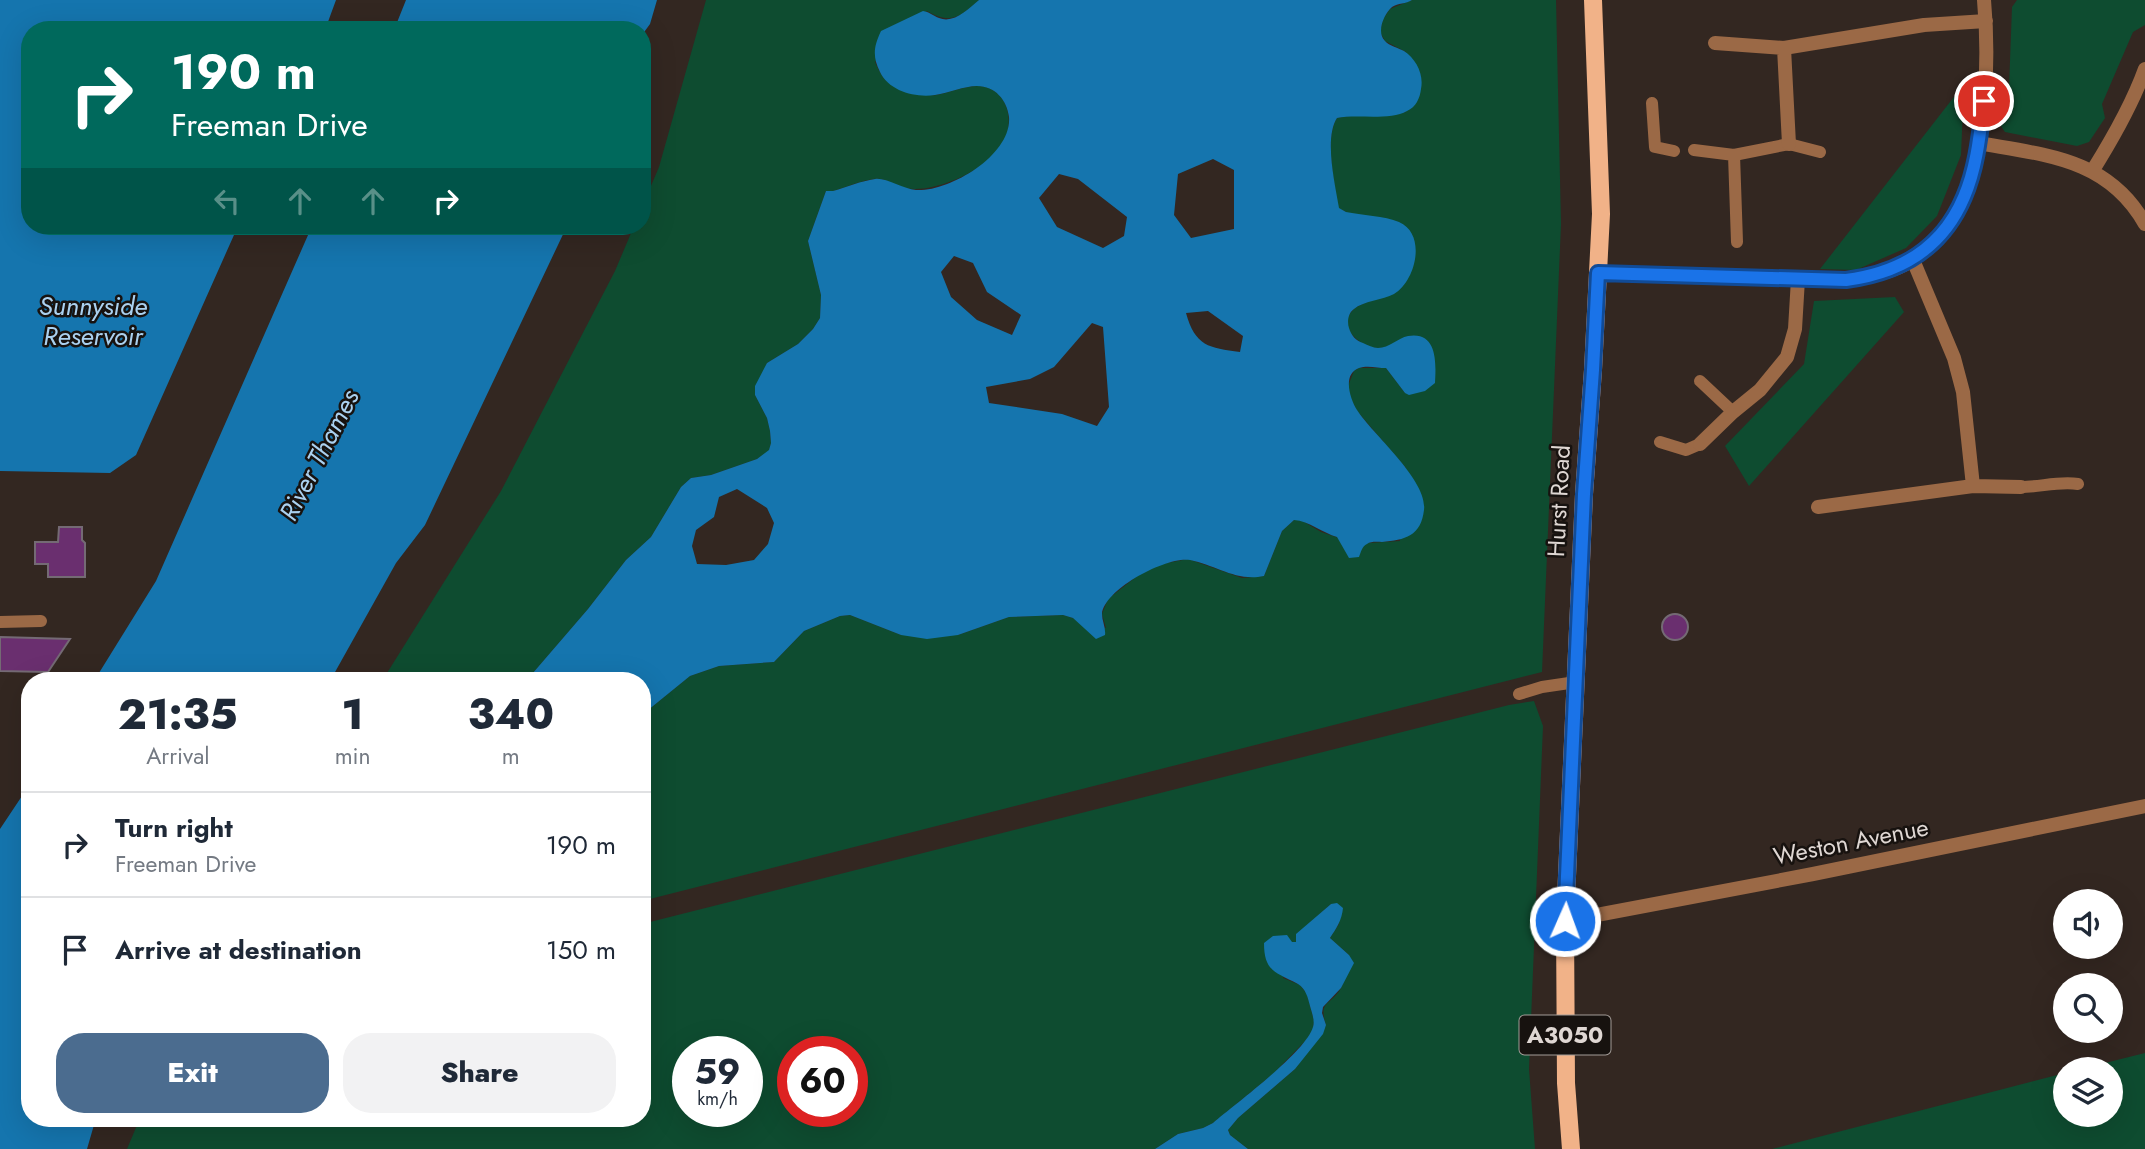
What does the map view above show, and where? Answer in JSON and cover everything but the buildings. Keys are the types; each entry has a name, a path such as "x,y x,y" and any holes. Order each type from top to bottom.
{"main road":[{"name":"Hurst Road","path":"1565,921 1584,494 1601,214 1593,0"},
{"name":"A3050","path":"1565,921 1566,1083 1571,1149"}],"street":[{"path":"1598,273 1846,280 1872,276 1913,260 1952,219 1965,196 1978,144 1984,101 1984,0"},
{"path":"1715,43 1784,48 1924,25 1986,21"},
{"path":"1784,48 1789,144"},
{"path":"2093,170 2114,137 2145,69"},
{"path":"1978,144 2053,157 2093,170 2115,186 2145,224"},
{"path":"1913,260 1954,358 1963,393 1973,486"},
{"path":"1700,444 1760,390 1787,357 1796,329 1798,279"},
{"path":"1818,507 1973,486 2021,487"},
{"name":"Weston Avenue","path":"1565,921 2145,806"}],"lane":[{"path":"1652,103 1654,147 1674,151"},
{"path":"1694,150 1734,155 1789,144 1820,152"},
{"path":"1734,155 1737,242"},
{"path":"1700,381 1733,412"},
{"path":"1660,442 1686,450 1700,444"},
{"path":"2021,487 2042,487 2066,482 2078,484"},
{"path":"0,622 41,621"},
{"path":"1519,694 1542,687 1576,682"}],"green space":[{"path":"706,0 979,0 955,17 943,18 927,11 875,62 882,76 890,83 915,92 936,95 978,86 996,92 1006,107 1008,116 1009,125 1003,143 976,169 935,186 905,188 876,179 826,191 808,241 821,295 820,318 798,344 767,363 755,395 767,418 771,443 769,451 757,459 711,475 691,478 681,487 651,537 626,560 534,672 388,672 501,491 615,271 630,235 651,235 651,186 659,167"},
{"path":"1412,0 1556,0 1561,224 1542,672 651,899 651,708 690,676 719,666 774,662 804,631 840,616 850,615 901,635 958,635 1009,617 1063,615 1106,628 1102,614 1108,599 1141,573 1162,564 1188,559 1242,578 1264,576 1282,531 1294,520 1301,520 1321,532 1363,546 1368,543 1400,541 1406,468 1357,411 1348,386 1354,371 1359,368 1386,368 1405,393 1409,336 1389,346 1377,348 1358,340 1349,329 1348,316 1356,307 1395,293 1346,212 1338,208 1331,149 1331,137 1337,118 1406,112 1406,52 1385,41 1380,32 1383,19 1390,9"},
{"path":"2017,0 2145,0 2145,25 2133,32 2102,104 2105,118 2089,142 2077,146 2005,132 2001,125 1998,101 2009,88 2012,7"},
{"path":"1964,84 1961,155 1937,216 1906,248 1856,270 1820,269"},
{"path":"1895,297 1904,312 1749,486 1725,446 1804,364 1814,301"},
{"path":"1534,701 1543,726 1529,1069 1535,1149 1248,1149 1230,1135 1228,1130 1238,1118 1295,1069 1326,1025 1325,1007 1343,984 1349,955 1330,938 1339,924 1331,904 1297,934 1297,942 1292,942 1283,978 1300,985 1307,994 1314,1021 1307,1039 1273,1074 1213,1123 1178,1134 1155,1149 127,1149 136,1127 651,1127 651,922 1509,705"},
{"path":"2145,1053 2145,1149 1772,1149 2053,1076 2053,1127 2123,1127 2123,1058"}],"water":[{"name":"Sunnyside Reservoir","path":"0,0 336,0 328,21 21,21 21,235 234,235 136,455 110,473 0,471"},
{"path":"406,0 657,0 651,21 398,21"},
{"path":"979,0 1412,0 1389,10 1382,23 1381,33 1387,43 1408,54 1418,67 1422,83 1417,102 1410,109 1392,116 1337,118 1331,137 1331,149 1339,208 1346,212 1399,222 1408,228 1416,247 1413,269 1402,288 1394,294 1358,306 1350,313 1348,323 1354,337 1372,347 1382,348 1404,337 1418,336 1430,344 1433,351 1435,383 1425,391 1409,395 1405,393 1386,368 1359,368 1354,371 1349,381 1350,393 1357,410 1417,485 1423,498 1424,510 1419,526 1405,538 1369,543 1359,557 1349,558 1337,537 1294,520 1282,531 1264,576 1244,577 1190,560 1167,563 1138,576 1113,594 1105,604 1102,614 1105,635 1096,639 1073,618 1063,615 1009,617 958,635 927,639 901,635 850,615 840,616 804,631 774,662 719,666 690,676 651,708 651,672 534,672 626,560 651,537 681,487 691,478 711,475 757,459 769,450 770,431 767,418 755,395 755,386 767,363 798,344 820,318 821,295 808,241 826,191 879,179 916,190 930,189 961,178 990,157 1000,145 1007,131 1009,117 1003,100 995,91 977,86 935,95 903,92 884,79 876,61 875,46 881,31 923,11 945,19 960,15","holes":["1213,159 1234,170 1234,229 1191,238 1174,215 1178,174","1059,174 1078,179 1127,217 1124,236 1103,248 1057,227 1039,198","954,256 973,263 987,292 1021,315 1012,335 977,320 951,297 941,272","1208,311 1243,336 1240,352 1212,347 1199,339 1186,313","1092,323 1103,327 1109,407 1097,426 1062,414 989,403 986,387 1030,379 1054,367","737,489 767,508 774,523 768,544 754,560 726,565 697,564 692,546 696,530 714,517 719,497"]},
{"name":"River Thames","path":"308,235 563,235 425,525 396,563 335,672 100,672 156,581"},
{"path":"21,798 21,1127 93,1127 87,1149 0,1149 0,829"},
{"path":"1337,903 1343,908 1330,938 1354,963 1341,988 1323,1007 1326,1025 1323,1034 1295,1069 1238,1118 1228,1130 1230,1135 1248,1149 1155,1149 1178,1134 1213,1123 1284,1064 1308,1038 1314,1022 1306,994 1301,986 1269,966 1264,943 1273,936 1287,935 1292,942 1296,942 1296,934 1331,904"}],"route":[{"path":"1565,921 1587,431 1598,273 1846,280 1894,269 1913,260 1933,242 1952,219 1965,196 1973,170 1984,101"}]}
